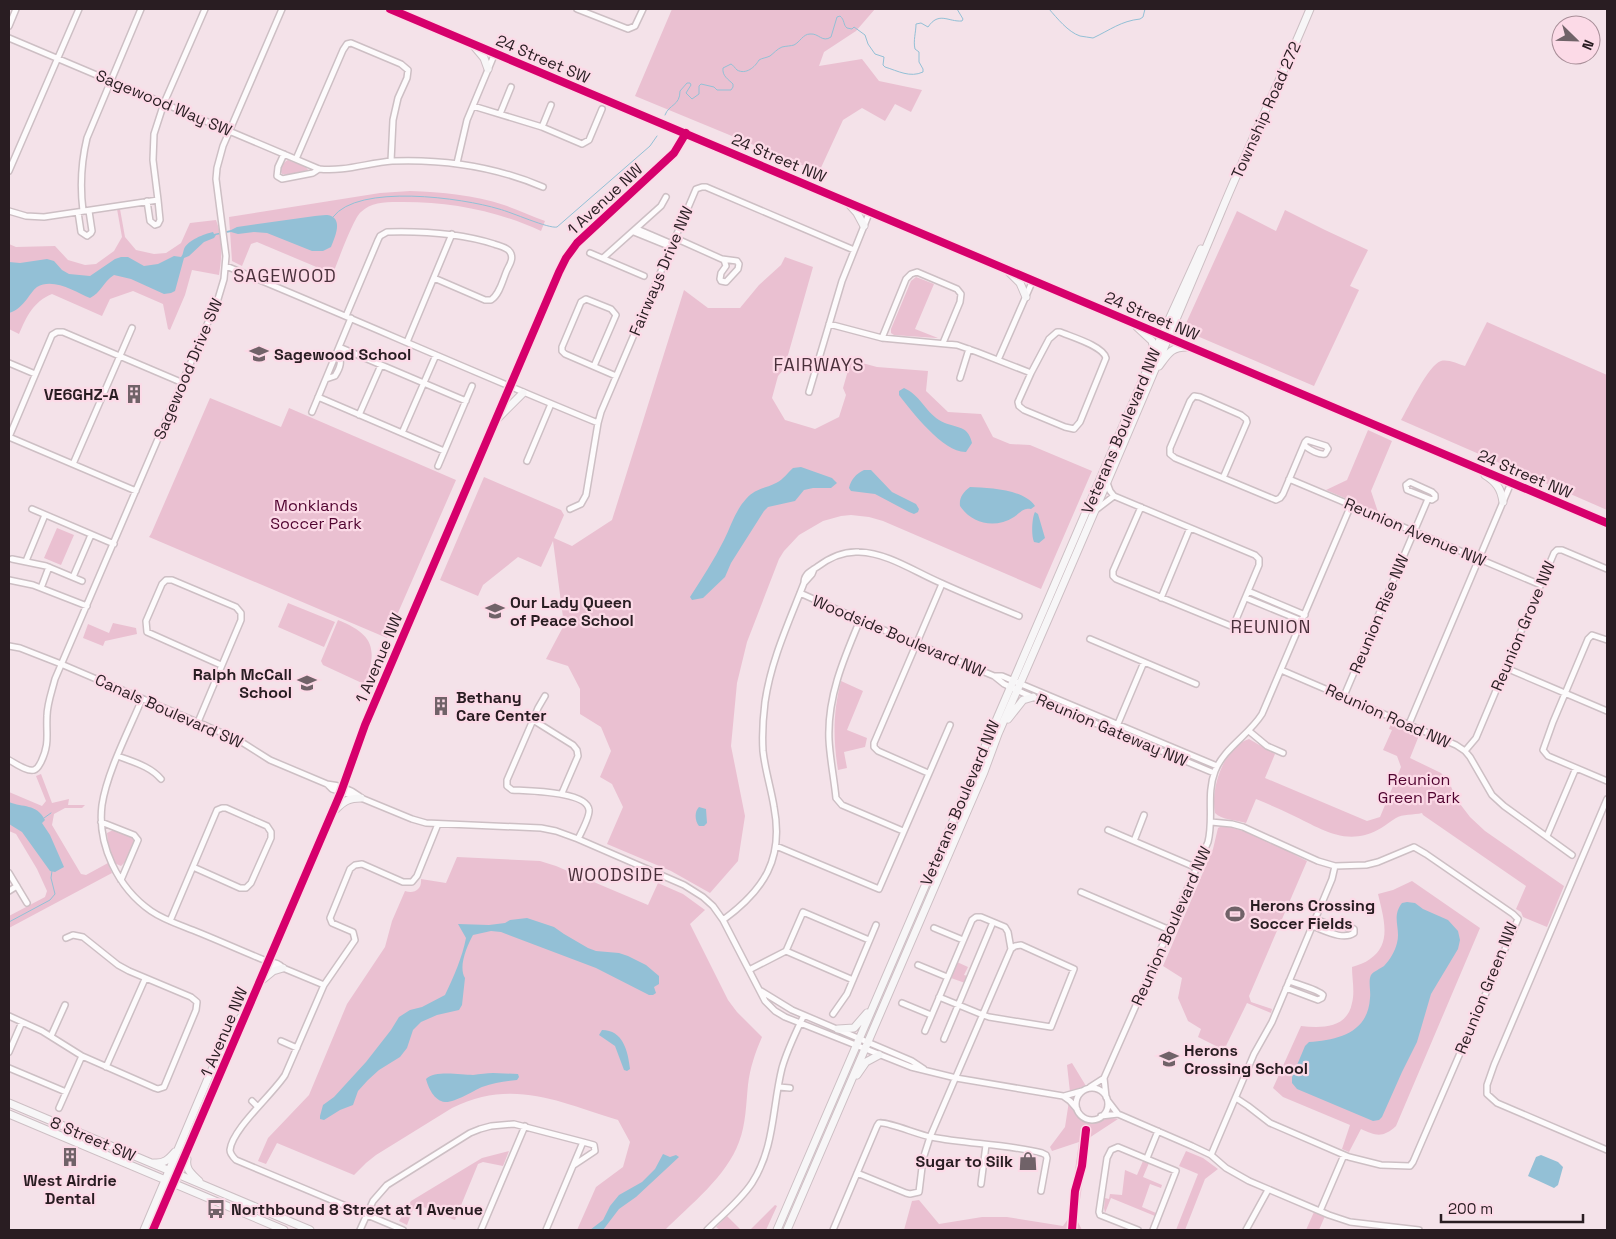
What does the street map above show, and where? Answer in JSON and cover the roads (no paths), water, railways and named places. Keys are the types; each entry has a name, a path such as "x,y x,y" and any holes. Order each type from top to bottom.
{"main road":[{"name":"24 Street SW","path":"390,9 686,133"},
{"name":"Township Road 272","path":"1221,211 1286,68 1310,9"},
{"path":"472,44 484,58 488,69"},
{"name":"24 Street NW","path":"686,133 1607,523"},
{"name":"1 Avenue NW","path":"153,1230 342,790 365,725 559,272 572,250 598,222 674,153 686,133"},
{"path":"846,201 857,213 864,226"},
{"name":"Veterans Boulevard NW","path":"777,1230 875,1001 1015,685 1094,513 1150,381 1165,336 1196,259 1221,211"},
{"path":"1005,268 1020,283 1026,297"},
{"path":"1129,321 1152,341 1155,352"},
{"name":"Veterans Boulevard NW","path":"787,1230 984,772 1015,685 1155,352 1165,336"},
{"path":"1150,381 1171,351 1177,347 1190,347"},
{"path":"494,422 523,393"},
{"path":"1469,465 1497,484 1502,492 1504,502"},
{"path":"998,734 1020,703 1033,697"},
{"path":"332,813 345,800 361,798"},
{"path":"260,982 273,971 284,968"},
{"name":"1 Avenue NW","path":"144,1230 219,1055 257,990"},
{"path":"838,1029 854,1028 863,1019 875,1001"},
{"path":"849,1086 866,1062 879,1055"},
{"name":"8 Street SW","path":"9,1103 310,1230"},
{"name":"8 Street SW","path":"9,1114 284,1230"},
{"path":"138,1158 161,1163 171,1157 180,1146"},
{"path":"189,1148 186,1167 202,1185"}],"street":[{"path":"9,26 16,9"},
{"path":"9,171 79,9"},
{"path":"83,211 81,187 84,152 91,126 141,9"},
{"path":"147,201 150,221 156,225 160,220 154,172 154,134 164,103 205,9"},
{"name":"Sagewood Drive SW","path":"9,760 30,770 34,770 40,765 48,744 47,716 50,696 62,664 218,300 226,266 225,244 217,189 217,168 221,152 282,9"},
{"path":"577,9 628,29 635,26 643,9"},
{"name":"Sagewood Way SW","path":"9,38 319,169"},
{"path":"296,159 343,50 347,44 351,43 401,64 408,70 407,78 398,98 393,120 391,161"},
{"path":"457,163 463,134 472,106 495,54"},
{"path":"500,114 511,87"},
{"path":"542,127 552,105"},
{"path":"472,106 542,127 580,144 585,144 589,140 602,109"},
{"path":"284,154 277,172 277,176 282,179 313,173 319,169 334,170 391,161 457,163 509,175 543,187"},
{"name":"Fairways Drive NW","path":"570,509 579,505 586,495 598,423 616,376 695,191 702,187 854,250"},
{"path":"602,258 661,206 666,197"},
{"path":"9,211 36,217 158,200"},
{"path":"809,392 842,281 870,211"},
{"path":"635,230 722,259 737,261 739,264 738,268 726,282 720,279 726,266 722,259"},
{"path":"312,412 337,353 378,240 384,233 420,231 452,234 506,248 511,254 512,261 496,295 491,300 485,300 434,278"},
{"path":"407,342 452,234"},
{"path":"590,253 644,276"},
{"path":"226,266 436,354 523,393 598,423"},
{"path":"882,338 906,279 911,274 917,272 957,289 961,294 960,302 943,343"},
{"path":"998,360 1033,280"},
{"path":"594,366 616,315 611,309 586,299 581,302 562,349 565,354 616,376"},
{"path":"829,324 882,338 943,343 969,349 1031,373"},
{"path":"73,464 132,328"},
{"path":"136,491 9,437 35,374 52,336 57,332 63,332 182,383"},
{"path":"1057,332 1098,349 1105,354 1106,358 1080,422 1074,429 1024,410 1019,406 1019,398 1031,373 1049,339 1057,332"},
{"path":"339,347 466,401"},
{"path":"960,378 969,349"},
{"path":"402,433 436,354"},
{"path":"9,363 35,374"},
{"path":"359,415 381,364"},
{"path":"438,466 472,386"},
{"path":"1223,478 1246,419 1241,414 1194,396 1174,440 1170,454 1175,458 1223,478 1276,500 1280,498 1305,442"},
{"path":"318,397 444,451"},
{"path":"527,461 551,404"},
{"name":"Reunion Avenue NW","path":"1289,479 1541,585"},
{"path":"1106,482 1114,496 1255,555 1259,559 1259,565 1246,598 1235,622 1231,626 1116,579 1113,576 1140,507"},
{"path":"1410,482 1435,494 1435,498 1432,500 1428,499 1407,490 1406,485 1410,482"},
{"path":"1409,724 1512,483"},
{"path":"1094,513 1114,496"},
{"name":"Reunion Rise NW","path":"1344,696 1428,499"},
{"name":"Reunion Boulevard NW","path":"1104,1078 1208,842 1212,822 1211,786 1217,766 1262,714 1351,505"},
{"path":"32,509 114,544"},
{"path":"26,561 45,515"},
{"path":"1161,598 1190,528"},
{"path":"73,577 91,534"},
{"name":"Reunion Grove NW","path":"1465,751 1476,738 1554,552 1562,550 1607,569"},
{"path":"800,593 804,583 814,569 828,559 838,554 849,552 871,553 890,559 942,584 1019,616"},
{"path":"12,559 49,567 82,581"},
{"path":"41,588 49,567"},
{"path":"9,580 41,588 87,606"},
{"path":"198,722 241,620 241,614 236,607 172,580 166,580 162,584 146,621 147,632 221,665"},
{"path":"928,773 878,751 874,744 874,739 942,584"},
{"path":"1248,590 1305,615"},
{"name":"Woodside Boulevard NW","path":"723,920 743,905 759,887 766,876 776,846 777,821 763,751 765,702 775,658 800,593 916,644 994,676 1002,676 1015,685"},
{"path":"1246,598 1302,621"},
{"path":"860,620 839,671 831,704 829,740 836,798 842,805 903,831"},
{"path":"1606,781 1548,756 1543,750 1588,639 1592,635 1607,640"},
{"path":"1090,640 1196,684"},
{"name":"Canals Boulevard SW","path":"9,646 20,648 62,664 198,722 240,741 270,760 327,784 334,784 342,790 352,790 361,798 412,819 438,824 541,828 556,831 684,885 713,906 723,920 765,1001 775,1011 856,1046 866,1046"},
{"path":"1115,731 1144,662"},
{"path":"1506,668 1607,710"},
{"name":"Reunion Road NW","path":"1281,670 1448,740 1465,751 1492,795 1504,806 1572,855"},
{"name":"Reunion Gateway NW","path":"1015,685 1033,697 1214,773"},
{"name":"Reunion Gateway NW","path":"1015,685 1118,724 1217,766"},
{"path":"545,696 507,780 507,786 512,790 562,793 584,802 588,807 589,813 578,839"},
{"path":"142,699 118,756 102,805 102,822 110,860 122,880 128,889 149,909 170,920 269,962 273,966 284,968 324,985"},
{"path":"533,720 573,745 577,750 578,756 562,793"},
{"path":"776,846 879,889 950,725"},
{"path":"1249,731 1267,746 1283,754"},
{"path":"118,756 149,768 161,779"},
{"path":"1547,836 1576,768"},
{"path":"1607,799 1494,1065 1487,1085 1487,1094 1497,1103 1607,1150"},
{"path":"170,920 215,813 219,809 226,808 269,828 270,838 251,883 246,888 240,888 193,867"},
{"path":"1134,841 1144,815"},
{"path":"102,822 134,834 138,840 122,880"},
{"name":"Reunion Green NW","path":"1212,822 1243,827 1318,861 1335,866 1366,865 1414,847 1513,914 1518,920 1410,1166 1381,1165 1359,1161 1270,1123 1236,1098"},
{"path":"403,1230 233,1157 230,1148 240,1129 279,1084 290,1065 324,985 355,940 352,932 332,923 330,918 350,869 355,865 362,864 403,882 412,882 417,876 438,824"},
{"path":"1108,830 1197,868"},
{"path":"1211,1155 1254,1054 1272,1022 1332,879 1335,866"},
{"path":"9,873 27,902"},
{"path":"9,891 17,886"},
{"path":"1081,892 1170,930"},
{"path":"750,970 786,951 802,912 870,940"},
{"path":"857,1173 906,1193 915,1194 918,1192 923,1159 930,1137 1011,949 1008,932 1005,927 982,917 974,918 925,1031"},
{"path":"1312,926 1327,932 1348,936 1354,933 1352,928 1336,926 1316,918"},
{"path":"944,1039 993,922"},
{"path":"833,1014 847,994 876,925"},
{"path":"934,928 963,940"},
{"path":"9,1016 51,1036 82,1056 106,1067 158,1089 164,1087 198,1006 197,1002 118,965 83,936 74,935 66,938"},
{"path":"939,997 983,1015 1051,1026 1074,969 1020,946 1015,946 1011,949"},
{"path":"786,951 853,980"},
{"path":"918,965 947,978"},
{"path":"106,1067 145,979"},
{"path":"1286,988 1318,1000 1322,998 1323,995 1320,991 1305,988 1289,981"},
{"path":"760,991 804,1015 859,1039 879,1055 910,1067 956,1078 1063,1096 1086,1090 1100,1090 1118,1114 1211,1155 1226,1168 1268,1190 1350,1222 1381,1228 1419,1230"},
{"path":"902,1003 931,1015"},
{"path":"51,1036 65,1005"},
{"path":"707,1230 743,1195 758,1171 770,1140 779,1087 787,1055 804,1015"},
{"path":"9,1052 22,1022"},
{"path":"281,1041 297,1048"},
{"path":"866,1046 912,1061 928,1071"},
{"path":"59,1108 82,1056"},
{"path":"9,1068 66,1092"},
{"path":"1077,1109 1078,1098 1104,1078 1107,1108 1102,1116"},
{"path":"779,1087 790,1088"},
{"path":"1063,1096 1073,1103 1081,1115 1086,1118 1096,1119 1102,1116 1118,1114"},
{"path":"252,1101 258,1107"},
{"path":"833,1230 879,1123 884,1122 930,1137 1039,1152 1046,1155 1042,1191"},
{"path":"360,1230 373,1201 386,1185 470,1133 490,1126 503,1124 524,1126 594,1146 595,1151 573,1166"},
{"path":"481,1230 524,1126"},
{"path":"1147,1158 1158,1132"},
{"path":"546,1230 582,1142"},
{"path":"980,1184 986,1145"},
{"path":"1138,1230 1099,1212 1107,1158 1111,1150 1118,1147 1176,1171 1153,1230"},
{"path":"1320,1211 1344,1155"},
{"path":"1246,1230 1268,1190"}],"water":[{"path":"329,215 335,218 337,226 331,247 323,251 312,251 267,233 238,234 231,232 216,235 184,258 175,291 171,293 164,294 131,279 114,275 90,298 64,286 43,284 36,288 19,308 9,313 9,262 20,263 47,259 54,261 62,270 69,274 90,276 121,257 128,257 144,266 158,264 174,256 181,257 189,243 209,233 213,232 214,234 237,227"},
{"path":"904,388 910,391 939,420 967,432 972,443 966,452 957,451 948,446 929,430 899,395 899,391"},
{"path":"801,467 832,478 837,483 831,488 804,490 795,501 768,507 731,563 725,577 703,598 692,600 690,597 716,555 736,514 746,499 760,489 779,481 793,468"},
{"path":"864,470 871,470 892,492 916,504 919,509 918,512 914,514 909,512 875,494 851,491 849,488 853,479"},
{"path":"970,487 1006,490 1023,496 1035,506 1024,510 1007,521 992,524 977,521 960,506 962,495"},
{"path":"1035,512 1038,514 1045,538 1039,543 1034,542 1032,535"},
{"path":"9,802 38,811 45,820 42,823 50,835 64,867 55,872 50,871 22,832 9,824"},
{"path":"699,807 706,809 707,823 704,826 699,826 696,819 696,811"},
{"path":"1402,903 1415,903 1423,909 1448,920 1458,931 1460,940 1458,949 1431,994 1417,1042 1382,1117 1379,1120 1373,1121 1297,1089 1292,1083 1292,1077 1305,1046 1309,1042 1341,1036 1357,1027 1364,1019 1370,998 1371,975 1384,966 1394,952 1398,938 1397,913"},
{"path":"527,918 554,927 588,948 596,951 619,953 646,965 659,976 659,984 654,987 656,993 649,995 596,968 501,932 491,931 473,935 463,962 462,968 465,978 462,1005 459,1010 437,1015 421,1022 413,1030 407,1048 400,1057 379,1070 368,1080 358,1091 353,1105 340,1110 324,1120 320,1119 323,1105 334,1097 366,1062 399,1017 410,1010 422,1007 445,995 457,967 466,938 458,924 489,925"},
{"path":"602,1030 609,1031 620,1038 626,1049 629,1062 630,1069 627,1071 624,1070 615,1046 599,1035"},
{"path":"493,1073 518,1074 519,1077 517,1080 499,1082 482,1087 449,1102 441,1101 435,1096 430,1090 426,1079 430,1076 442,1074 473,1075"},
{"path":"663,1154 670,1157 676,1155 679,1157 636,1197 619,1209 603,1230 590,1230 603,1220 610,1206 619,1195 642,1182 655,1169"},
{"path":"1541,1155 1558,1162 1563,1167 1558,1185 1554,1188 1528,1176 1536,1157"}],"waterway":[{"path":"665,115 678,100 680,91 687,83 691,85 686,93 692,99 699,94 699,86 701,84 714,87 717,90 731,90 733,84 724,75 723,68 731,64 737,70 747,71 753,68 759,60 770,56 782,47 794,45 808,34 828,39 831,37 837,17 840,16 847,28 852,29 854,27 865,35 868,44 875,54 884,57 883,65 885,67 899,72 918,74 923,72 923,69 919,62 919,52 914,46 916,24 921,23 928,27 932,22 940,18 962,21 963,19 957,9"},
{"path":"1049,9 1071,31 1080,36 1093,38 1121,24 1140,19 1143,17 1145,9"},
{"path":"333,217 346,206 364,200 412,196 483,205 557,227 650,146 657,136"},
{"path":"44,818 51,813"},
{"path":"9,922 50,900 55,894 51,878 52,871"}],"place":[{"name":"Sagewood School","path":"259,354"},
{"name":"VE6GHZ-A","path":"134,394"},
{"name":"Our Lady Queen of Peace School","path":"495,611"},
{"name":"Ralph McCall School","path":"307,683"},
{"name":"Bethany Care Center","path":"441,706"},
{"name":"Herons Crossing Soccer Fields","path":"1235,914"},
{"name":"Herons Crossing School","path":"1169,1059"},
{"name":"West Airdrie Dental","path":"70,1157"},
{"name":"Sugar to Silk","path":"1028,1161"},
{"name":"Northbound 8 Street at 1 Avenue","path":"216,1209"}],"district":[{"name":"SAGEWOOD","path":"285,275"},
{"name":"FAIRWAYS","path":"819,364"},
{"name":"REUNION","path":"1271,626"},
{"name":"WOODSIDE","path":"616,874"}],"park label":[{"name":"Monklands Soccer Park","path":"316,514"},
{"name":"Reunion Green Park","path":"1419,788"}]}
